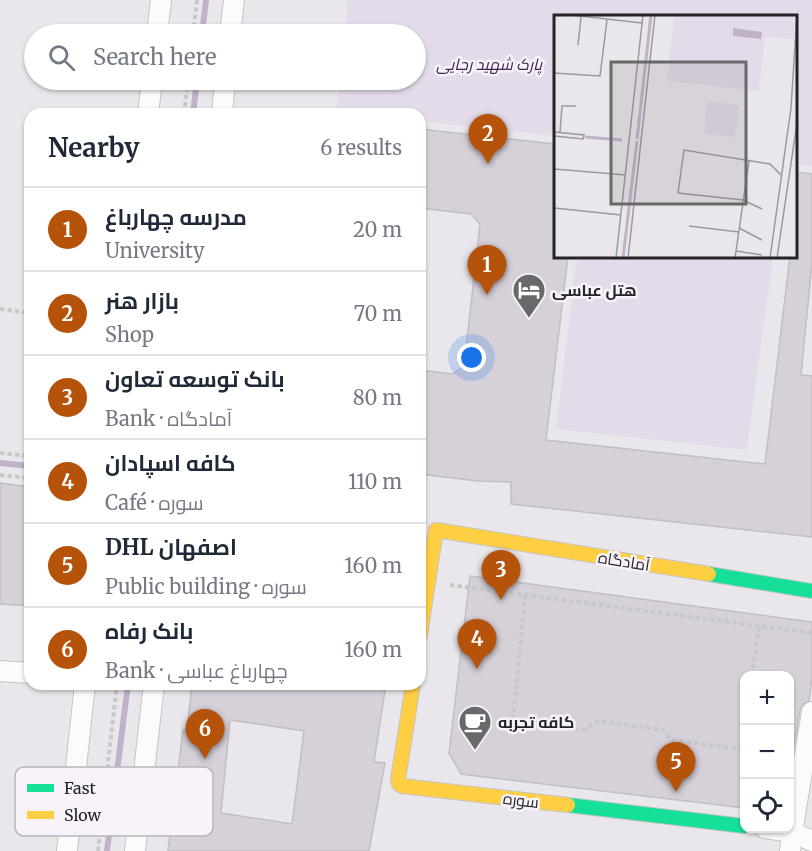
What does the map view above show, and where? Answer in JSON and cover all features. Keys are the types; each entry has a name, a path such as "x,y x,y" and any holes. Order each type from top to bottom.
{"street":[{"path":"158,24 161,0"},
{"path":"231,24 234,0"},
{"path":"149,108 151,90"},
{"path":"223,108 224,90"},
{"name":"آمادگاه","path":"428,581 436,530 812,591"},
{"path":"426,594 428,581"},
{"path":"0,671 24,673"},
{"path":"76,767 84,690"},
{"path":"145,767 153,690"},
{"name":"سوره","path":"411,690 398,780 402,786 740,826"},
{"path":"791,841 812,712"},
{"path":"775,833 791,841 812,841"},
{"path":"67,851 69,836"},
{"path":"135,851 137,836"}],"path":[{"path":"194,24 197,0"},
{"path":"185,108 187,90"},
{"path":"0,309 24,312"},
{"path":"0,453 24,455"},
{"path":"0,475 24,477"},
{"path":"428,581 812,633"},
{"path":"525,595 513,720 583,730 599,721 663,730 672,740 740,749"},
{"path":"753,671 759,626"},
{"path":"108,767 116,690"},
{"path":"98,851 100,836"}],"green space":[{"name":"پارک شهید رجایی","path":"348,0 812,0 812,166 797,164 797,15 554,15 554,136 426,122 426,108 337,108 339,90 426,90 426,24 345,24"},
{"path":"577,258 773,258 747,450 556,429"}],"building":[{"name":"هتل عباسی","path":"426,130 554,144 554,258 568,258 546,440 765,464 790,258 797,258 797,172 812,174 812,263 801,375 812,376 812,537 511,504 511,482 478,481 426,475 426,371 453,374 464,366 480,224 471,214 426,209"},
{"path":"0,483 24,486 24,606 0,604"},
{"path":"470,576 812,622 812,678 809,701 803,704 800,710 794,745 794,671 740,671 740,808 461,774 449,753"},
{"path":"191,690 385,690 374,762 385,763 369,851 168,851 170,836 213,836 213,767 178,767 183,730 187,730","holes":["230,720 304,731 292,824 221,813"]}],"waterway":[{"path":"203,24 206,0"},
{"path":"194,108 196,90"},
{"path":"0,463 24,465"},
{"path":"118,767 127,690"},
{"path":"107,851 109,836"}],"traffic: fast":[{"path":"709,574 812,591"},
{"path":"568,805 740,826"}],"traffic: slow":[{"path":"426,596 436,530 709,574"},
{"path":"412,690 399,784 568,805"}],"place":[{"name":"بازار هنر","path":"488,164"},
{"name":"مدرسه چهارباغ","path":"487,295"},
{"name":"هتل عباسی","path":"529,319"},
{"name":"بانک توسعه تعاون","path":"501,600"},
{"name":"کافه اسپادان","path":"477,669"},
{"name":"کافه تجربه","path":"475,751"},
{"name":"بانک رفاه","path":"205,759"},
{"name":"DHL اصفهان","path":"676,792"}]}
